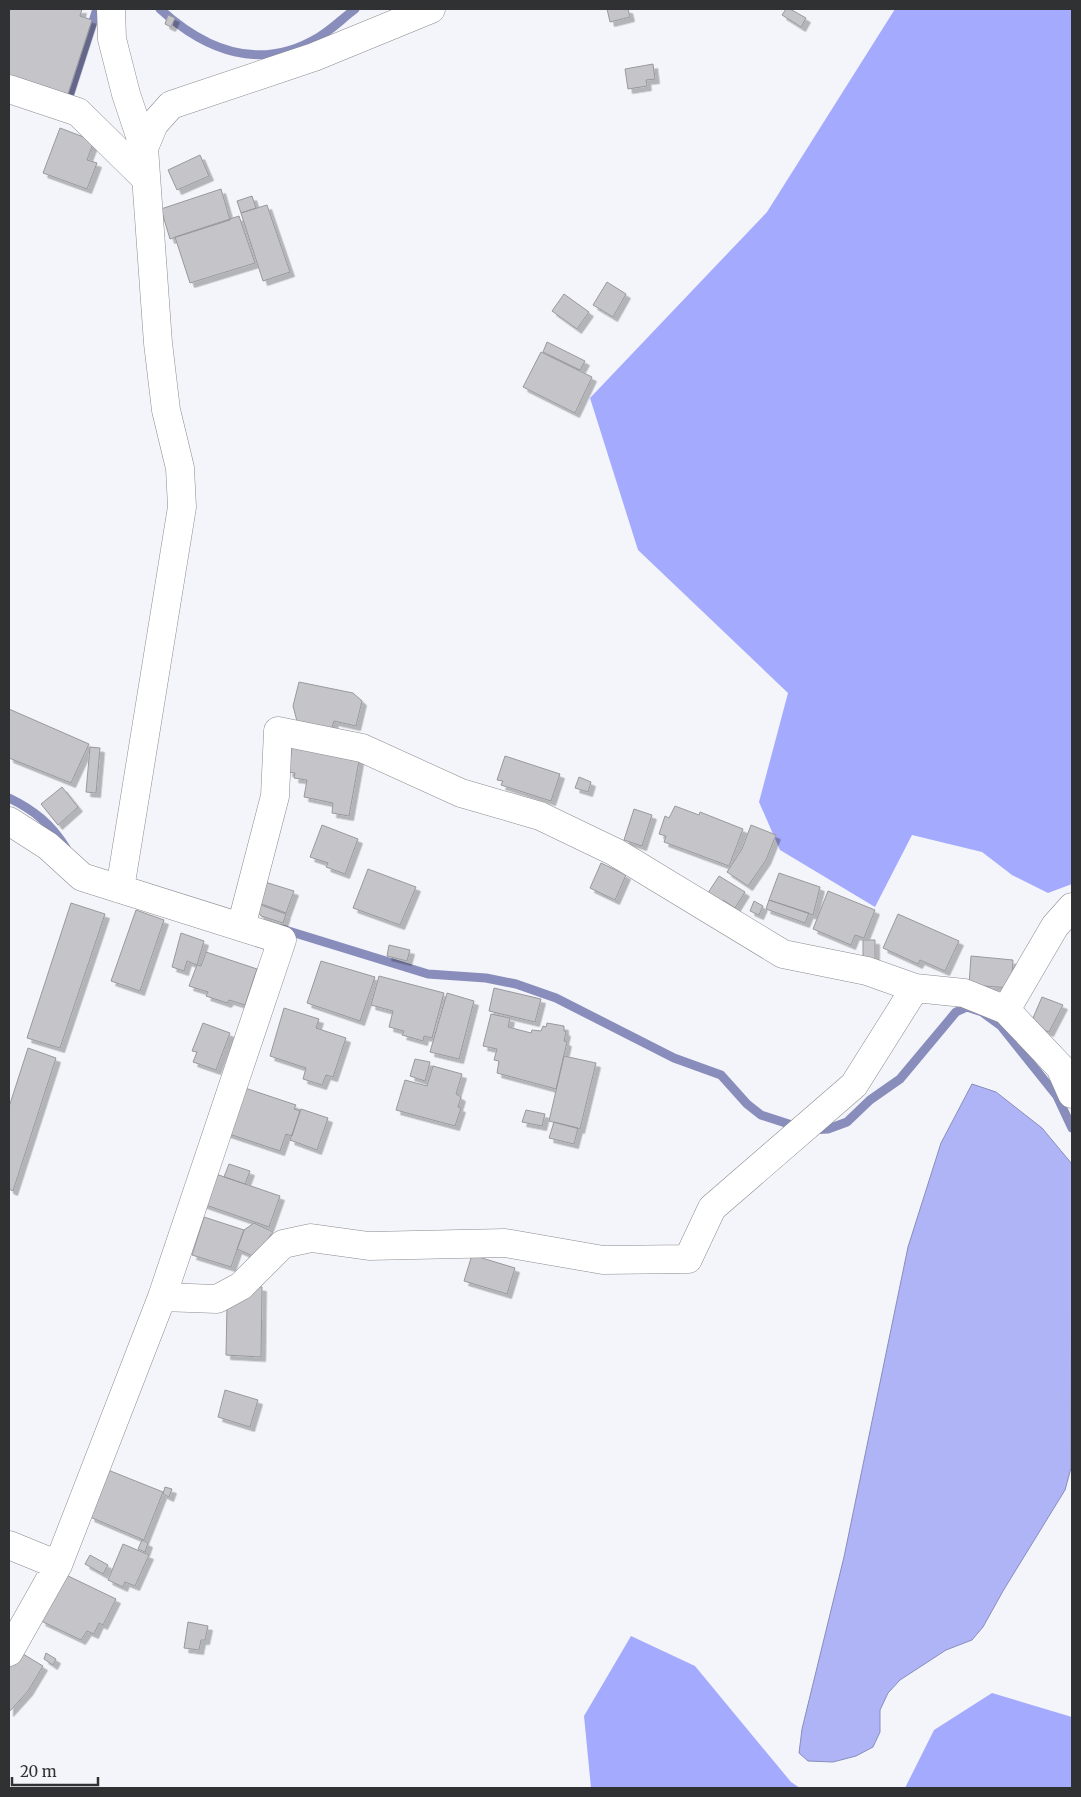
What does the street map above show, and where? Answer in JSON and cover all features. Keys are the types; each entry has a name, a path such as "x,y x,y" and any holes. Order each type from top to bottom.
{"street":[{"path":"111,9 112,39 126,94 144,148 158,343 166,410 180,468 182,507 122,881"},
{"path":"144,148 154,124 171,105 314,57 430,9"},
{"path":"9,89 78,112 146,179"},
{"path":"243,920 275,796 278,731 362,748 461,793 540,816 615,852 783,954 867,971 915,988 964,993 1006,1010 1060,1067 1072,1094"},
{"path":"9,821 48,846 82,877 122,881 243,920 282,940 162,1297 58,1565 9,1652"},
{"path":"1006,1010 1055,926 1072,907"},
{"path":"162,1297 217,1299 241,1286 283,1244 311,1238 369,1246 505,1242 603,1260 688,1259 712,1208 854,1085 915,988"},
{"path":"9,1545 58,1565"}],"shaded area":[{"path":"895,9 1072,9 1072,884 1048,893 1012,875 982,852 912,835 875,907 780,850 759,802 788,693 638,550 590,398 767,212"},
{"path":"972,1084 996,1092 1042,1128 1072,1164 1071,1468 1065,1490 983,1627 972,1640 946,1650 900,1680 888,1693 880,1710 880,1732 873,1747 856,1756 833,1762 808,1761 799,1753 802,1729 844,1557 908,1247 941,1143"},
{"path":"631,1636 695,1666 791,1782 800,1788 591,1788 584,1716"},
{"path":"992,1693 1072,1717 1072,1788 905,1788 934,1730"}],"building":[{"path":"9,9 82,9 80,16 92,20 66,100 9,81"},
{"path":"607,9 628,9 630,17 610,22"},
{"path":"786,9 790,9 806,18 801,27 782,15"},
{"path":"168,15 175,18 171,27 165,24"},
{"path":"653,64 655,79 646,80 647,86 628,89 625,69"},
{"path":"60,128 94,141 87,160 97,163 87,189 43,173"},
{"path":"200,155 209,176 177,190 168,170"},
{"path":"221,189 230,220 170,239 161,209"},
{"path":"252,196 256,208 241,213 237,201"},
{"path":"267,205 290,272 263,281 241,213"},
{"path":"239,216 255,263 190,283 175,237"},
{"path":"607,282 626,294 613,317 593,305"},
{"path":"564,294 589,312 577,329 552,311"},
{"path":"547,342 585,361 580,370 543,352"},
{"path":"541,352 592,377 575,413 523,387"},
{"path":"299,682 353,693 362,701 356,726 334,721 330,733 298,725 293,706"},
{"path":"9,709 89,744 71,783 9,758"},
{"path":"293,742 360,755 349,816 332,813 333,803 304,797 307,780 294,778 295,773 288,772"},
{"path":"90,747 100,748 96,793 86,792"},
{"path":"505,756 560,774 551,801 501,785 503,781 497,780"},
{"path":"579,777 591,782 588,792 575,788"},
{"path":"62,787 78,807 58,825 41,804"},
{"path":"675,806 699,815 700,812 743,829 729,866 664,842 666,836 659,834 665,816 669,818"},
{"path":"634,809 652,815 642,846 624,840"},
{"path":"322,825 358,839 345,874 326,867 328,863 310,857"},
{"path":"751,825 776,835 766,860 748,886 727,872 742,849"},
{"path":"601,863 626,875 615,900 590,888"},
{"path":"368,869 416,887 400,925 353,908"},
{"path":"779,873 820,887 813,915 769,900"},
{"path":"719,876 745,892 735,908 723,900 720,905 706,896"},
{"path":"265,882 294,891 286,913 259,903"},
{"path":"828,891 875,910 864,938 855,935 851,945 813,929"},
{"path":"769,900 809,913 805,923 766,909"},
{"path":"754,901 763,906 759,915 750,911"},
{"path":"71,903 105,914 60,1048 27,1038"},
{"path":"258,904 286,914 283,923 261,916 256,910"},
{"path":"136,910 164,920 140,991 111,981"},
{"path":"898,914 959,941 945,971 920,960 918,964 883,948"},
{"path":"181,933 204,941 197,965 187,961 184,971 172,967"},
{"path":"863,940 875,940 875,961 863,961"},
{"path":"389,945 410,950 407,961 387,956"},
{"path":"206,952 257,969 245,1005 229,1000 227,1003 206,996 208,992 189,986 197,965 201,966"},
{"path":"971,956 1013,960 1011,988 969,985"},
{"path":"321,961 375,977 360,1021 307,1003"},
{"path":"379,976 444,993 432,1038 424,1036 423,1041 402,1035 404,1031 389,1027 393,1011 371,1005"},
{"path":"494,988 541,999 535,1022 489,1011"},
{"path":"447,993 474,1001 459,1059 430,1052"},
{"path":"1042,997 1063,1005 1049,1032 1030,1025"},
{"path":"284,1008 319,1019 316,1028 346,1038 333,1077 326,1075 322,1085 303,1079 306,1068 270,1056"},
{"path":"491,1014 510,1018 508,1027 531,1033 532,1030 541,1031 543,1026 546,1027 547,1023 564,1026 564,1031 566,1032 564,1041 567,1042 556,1089 497,1073 499,1061 494,1060 497,1049 483,1046"},
{"path":"203,1023 230,1033 216,1070 193,1062 197,1052 192,1051"},
{"path":"28,1048 56,1058 13,1191 9,1189 9,1107"},
{"path":"564,1056 596,1063 580,1129 549,1121"},
{"path":"415,1059 430,1062 425,1081 410,1076"},
{"path":"433,1066 462,1074 456,1094 461,1097 458,1107 461,1108 455,1126 396,1110 405,1080 427,1086"},
{"path":"242,1087 296,1105 294,1109 300,1111 292,1136 286,1134 280,1151 226,1133"},
{"path":"301,1109 328,1118 317,1150 290,1140"},
{"path":"526,1110 545,1114 542,1126 522,1122"},
{"path":"554,1122 578,1128 574,1144 549,1138"},
{"path":"229,1164 250,1171 245,1184 224,1177"},
{"path":"207,1171 280,1196 269,1227 197,1202"},
{"path":"204,1217 244,1230 231,1267 192,1255"},
{"path":"254,1223 273,1232 255,1257 237,1249 244,1230"},
{"path":"472,1255 515,1268 507,1294 464,1281"},
{"path":"253,1286 262,1287 261,1357 226,1355 227,1305 236,1304 237,1298"},
{"path":"225,1390 258,1400 250,1427 218,1417"},
{"path":"108,1470 163,1492 144,1540 90,1517"},
{"path":"165,1487 172,1489 169,1497 163,1494"},
{"path":"142,1540 148,1543 145,1552 138,1549"},
{"path":"123,1544 149,1555 135,1586 125,1582 123,1587 108,1580"},
{"path":"90,1555 108,1565 103,1574 85,1564"},
{"path":"64,1574 116,1599 103,1625 99,1623 94,1634 87,1631 81,1640 41,1621"},
{"path":"188,1622 208,1626 205,1640 201,1640 199,1650 184,1648"},
{"path":"18,1651 43,1666 28,1691 9,1712 9,1668"},
{"path":"46,1653 56,1659 53,1665 44,1659"}],"waterway":[{"path":"70,93 97,9"},
{"path":"160,9 178,24 215,46 255,55 297,48 319,37 355,9"},
{"path":"9,798 41,818 66,848"},
{"path":"282,929 428,974 486,978 516,984 556,998 674,1058 721,1075 747,1104 761,1115 798,1127"},
{"path":"811,1130 828,1129 847,1122 870,1100 900,1079 956,1012 967,1007 982,1012 1001,1026 1057,1096 1072,1128"}]}
